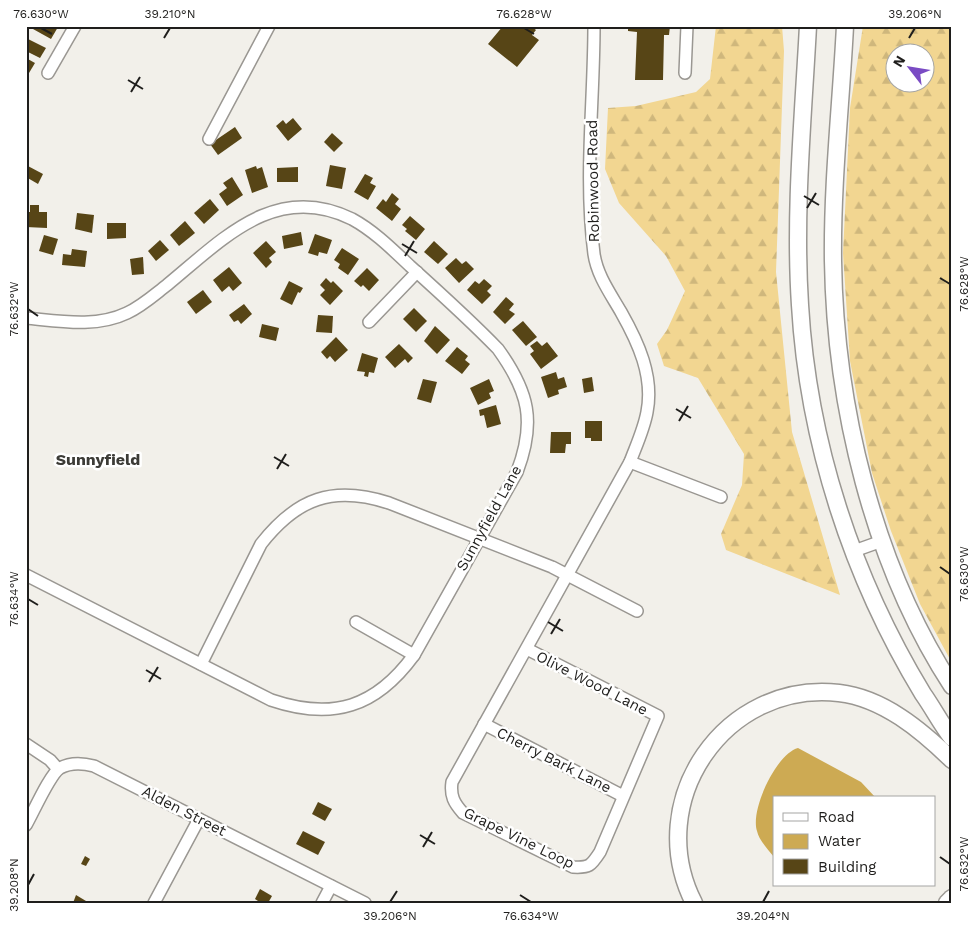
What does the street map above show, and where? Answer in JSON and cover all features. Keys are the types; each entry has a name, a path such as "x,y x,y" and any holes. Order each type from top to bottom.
{"highway":[{"path":"808,26 798,257 802,325 812,404 821,450 854,551 891,636 915,680 952,738"},
{"path":"845,26 833,259 834,306 838,351 854,446 882,541 898,584 941,670 952,686"},
{"path":"838,156 854,26"},
{"path":"694,903 685,882 679,856 677,828 681,803 691,775 703,756 731,725 750,711 767,703 800,694 821,692 849,696 876,704 895,714 952,760"},
{"path":"947,903 952,898"}],"street":[{"path":"48,73 75,26"},
{"path":"209,139 268,26"},
{"name":"Robinwood Road","path":"568,575 630,462 647,411 649,389 645,362 635,337 596,266 590,200 594,26"},
{"path":"685,73 687,26"},
{"name":"Sunnyfield Lane","path":"26,318 90,322 109,319 126,313 145,302 240,227 261,215 289,207 312,206 332,210 371,230 498,349 512,368 522,389 527,412 524,454 517,472 414,655 402,672 388,685 372,696 351,706 312,710 291,707 271,700 26,575"},
{"path":"369,322 417,272"},
{"path":"630,462 720,497"},
{"path":"201,664 262,544 283,519 296,509 314,500 333,496 353,494 371,497 531,558 637,611"},
{"path":"854,551 882,541"},
{"name":"Grape Vine Loop","path":"568,575 452,782 451,792 454,803 464,813 573,867 584,868 593,864 600,852 658,716"},
{"path":"356,622 414,655"},
{"name":"Olive Wood Lane","path":"527,649 658,716"},
{"name":"Cherry Bark Lane","path":"484,724 623,796"},
{"path":"26,744 50,760 58,769 26,825"},
{"name":"Alden Street","path":"58,769 71,764 83,763 94,766 365,903"},
{"path":"154,903 199,819"},
{"path":"322,903 331,886"}],"green space":[{"path":"716,26 782,26 784,51 776,272 792,432 840,595 726,550 721,534 742,485 744,454 698,378 664,366 657,344 667,330 685,291 666,256 619,203 605,169 608,108 636,106 696,92 710,79"},
{"path":"863,26 952,26 952,663 920,604 891,531 872,473 850,361 843,253 850,108"}],"water":[{"path":"798,748 861,782 874,796 773,796 773,856 758,834 757,810 761,797 774,771 790,752"}],"building":[{"path":"34,26 62,26 61,29 58,27 51,39 33,29"},
{"path":"503,26 531,26 536,30 532,35 539,40 517,67 488,44"},
{"path":"628,26 670,26 669,35 664,35 663,80 635,80 637,32 628,31"},
{"path":"28,39 46,48 40,58 26,51"},
{"path":"26,58 35,63 26,78"},
{"path":"293,118 302,129 288,141 276,126 283,120 286,124"},
{"path":"235,127 242,138 218,155 210,144"},
{"path":"332,133 343,143 334,152 324,142"},
{"path":"26,165 43,174 38,184 26,177"},
{"path":"330,165 346,168 342,189 326,186"},
{"path":"256,166 257,169 262,167 268,187 252,193 245,170"},
{"path":"298,167 298,182 277,182 277,168"},
{"path":"365,174 373,178 370,183 376,186 368,200 354,192"},
{"path":"232,177 243,195 227,206 219,194 227,188 223,183"},
{"path":"392,193 399,199 395,204 401,209 392,221 376,208 383,199 386,202"},
{"path":"210,199 219,210 204,224 194,213"},
{"path":"30,205 39,205 39,212 47,212 47,228 26,227 26,212 30,212"},
{"path":"77,213 94,215 92,233 75,229"},
{"path":"410,216 425,229 416,240 405,231 407,229 402,225"},
{"path":"185,221 195,233 179,246 170,235"},
{"path":"107,223 126,223 126,238 107,239"},
{"path":"301,232 303,245 284,249 282,236"},
{"path":"315,234 332,240 327,254 319,252 318,256 308,253"},
{"path":"44,235 58,239 53,255 39,251"},
{"path":"160,240 169,250 156,261 148,251"},
{"path":"266,241 276,252 269,258 272,262 266,268 253,253"},
{"path":"434,241 448,254 438,264 424,252"},
{"path":"342,248 359,259 348,275 338,268 340,264 334,260"},
{"path":"72,249 87,251 85,267 62,265 63,254 71,255"},
{"path":"143,257 144,274 132,275 130,259"},
{"path":"456,258 462,264 466,261 474,269 459,283 445,268"},
{"path":"229,267 242,283 233,291 229,286 222,292 213,280"},
{"path":"367,268 379,280 369,291 363,285 361,287 354,281"},
{"path":"326,278 331,283 333,281 343,291 330,305 320,295 325,290 320,285"},
{"path":"484,279 492,286 487,291 491,295 482,304 467,290 475,281 479,284"},
{"path":"289,281 303,288 300,293 298,292 292,305 280,299"},
{"path":"203,290 212,302 196,314 187,302"},
{"path":"506,297 514,304 509,310 515,314 505,324 493,312"},
{"path":"244,304 252,314 241,324 238,320 234,322 229,315"},
{"path":"414,308 427,321 416,332 403,319"},
{"path":"318,315 333,316 332,333 316,332"},
{"path":"523,321 537,337 526,346 512,330"},
{"path":"262,324 279,328 276,341 259,337"},
{"path":"435,326 450,340 437,354 424,341"},
{"path":"336,337 348,350 335,362 330,356 327,359 321,352"},
{"path":"537,341 542,346 547,342 558,356 541,369 530,354 534,351 530,346"},
{"path":"399,344 413,358 408,363 405,359 395,368 385,357"},
{"path":"457,347 468,356 465,360 470,364 462,374 445,361"},
{"path":"362,353 378,358 374,373 369,372 368,377 364,376 365,372 357,371"},
{"path":"556,372 558,379 564,377 567,387 558,390 559,394 548,398 541,377"},
{"path":"592,377 594,391 584,393 582,379"},
{"path":"423,379 437,382 431,403 417,399"},
{"path":"489,379 494,391 489,393 491,398 478,405 470,388"},
{"path":"496,405 501,424 487,428 484,415 480,416 479,410"},
{"path":"585,421 602,421 602,441 591,441 591,438 585,438"},
{"path":"551,432 571,432 571,444 566,444 565,453 550,453"},
{"path":"318,802 332,809 325,821 312,814"},
{"path":"303,831 325,842 318,855 296,844"},
{"path":"85,856 90,859 86,866 81,864"},
{"path":"260,889 272,896 268,903 261,903 255,899"},
{"path":"76,895 86,901 85,903 73,903"}],"district":[{"name":"Sunnyfield","path":"98,459"}]}
